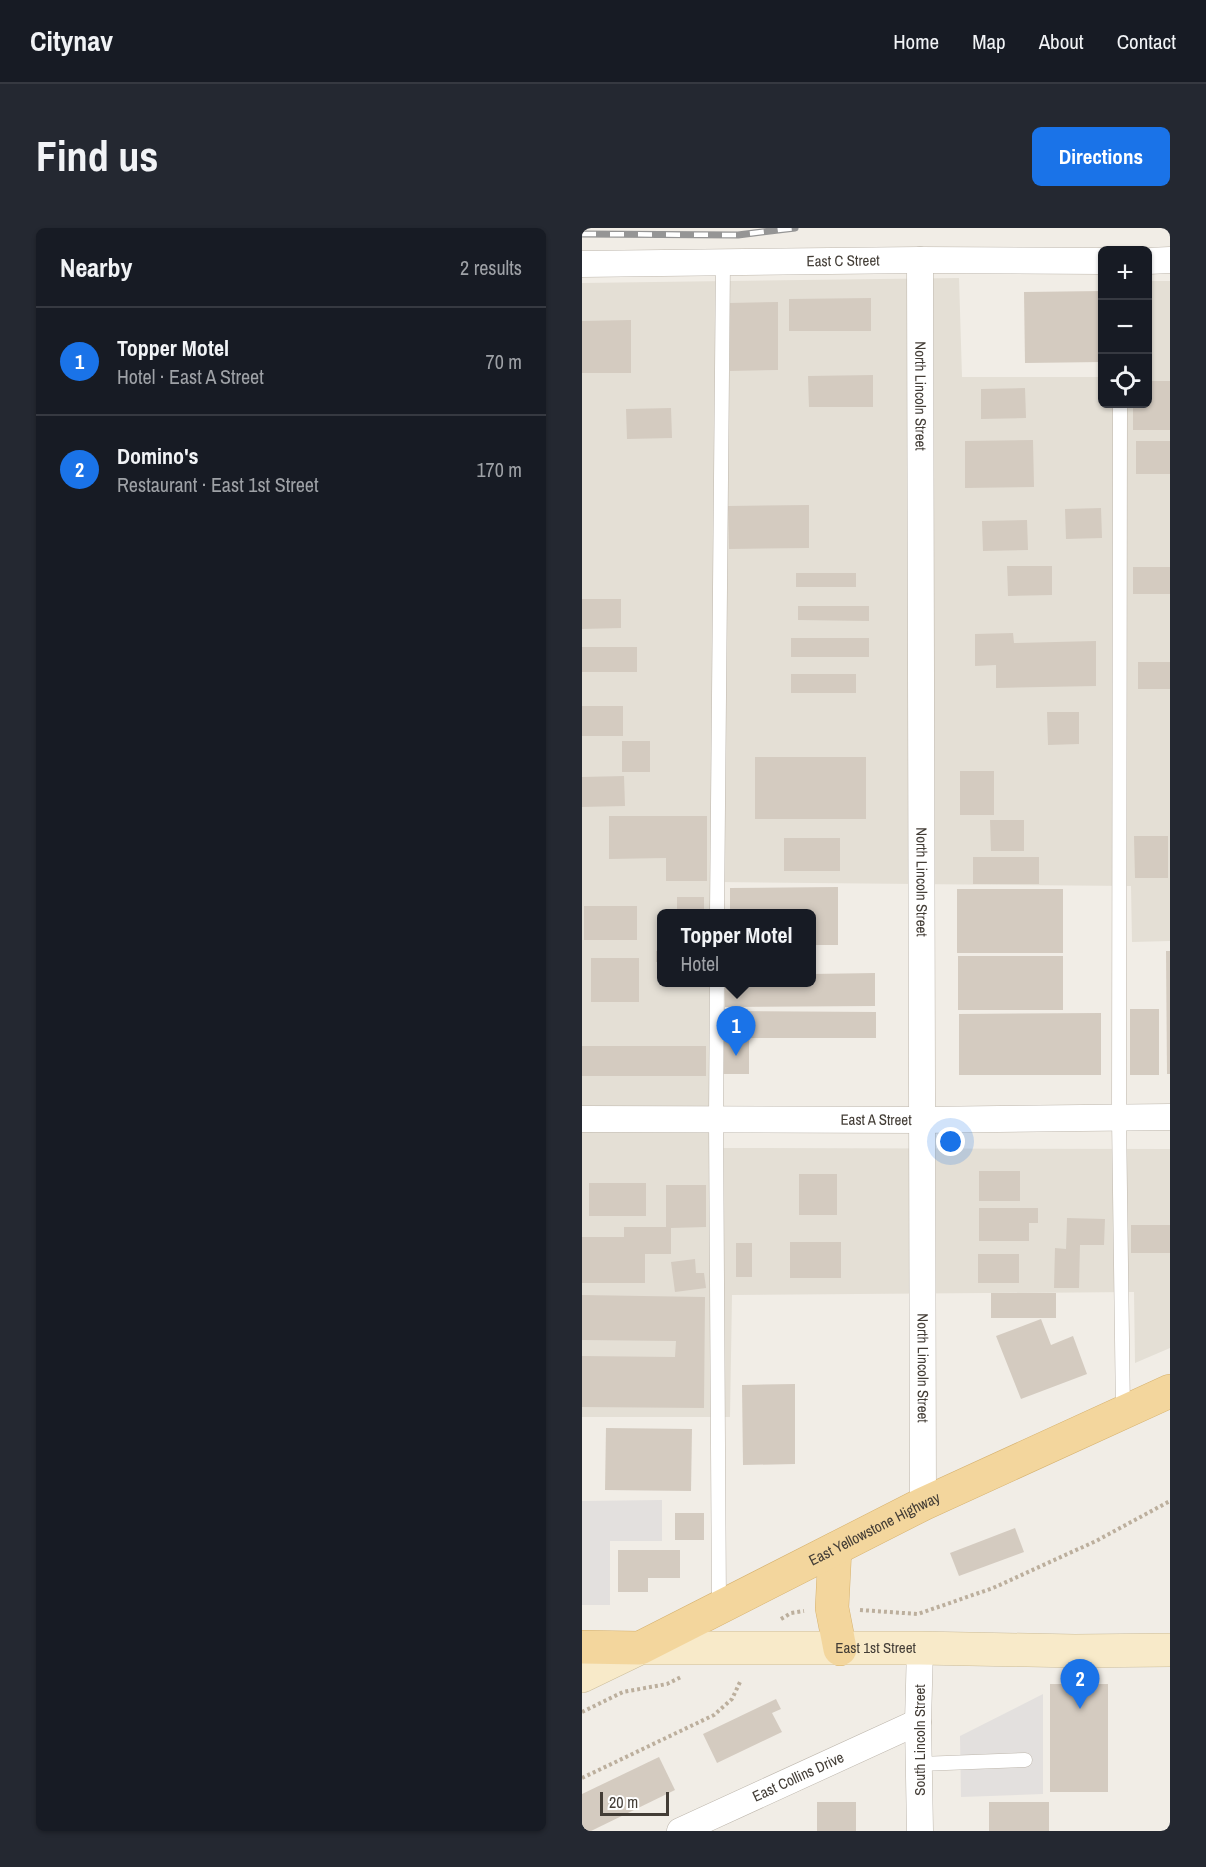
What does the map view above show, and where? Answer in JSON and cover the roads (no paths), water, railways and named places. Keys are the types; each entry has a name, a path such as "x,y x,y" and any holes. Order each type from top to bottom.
{"main road":[{"name":"East Yellowstone Highway","path":"640,1648 923,1504 1170,1391"},
{"path":"835,1549 832,1608 840,1649"},
{"name":"East 1st Street","path":"582,1647 640,1648"}],"street":[{"name":"East C Street","path":"582,264 920,260 1098,261"},
{"name":"North Lincoln Street","path":"920,260 923,1504"},
{"path":"1152,261 1170,260"},
{"name":"East A Street","path":"582,1119 922,1120 1170,1117"},
{"name":"East 1st Street","path":"640,1648 1170,1650"},
{"name":"East Yellowstone Highway","path":"582,1676 640,1648"},
{"name":"South Lincoln Street","path":"920,1831 918,1722 921,1648"},
{"name":"East Collins Drive","path":"680,1831 918,1722"}],"lane":[{"path":"717,909 723,262"},
{"path":"1120,408 1119,1118 1123,1413"},
{"path":"717,987 718,1607"},
{"path":"920,1764 1025,1760"}],"railway":[{"path":"582,234 738,235 795,228"}],"place":[{"name":"Topper Motel","path":"736,1056"},
{"name":"Domino's","path":"1080,1709"}]}
